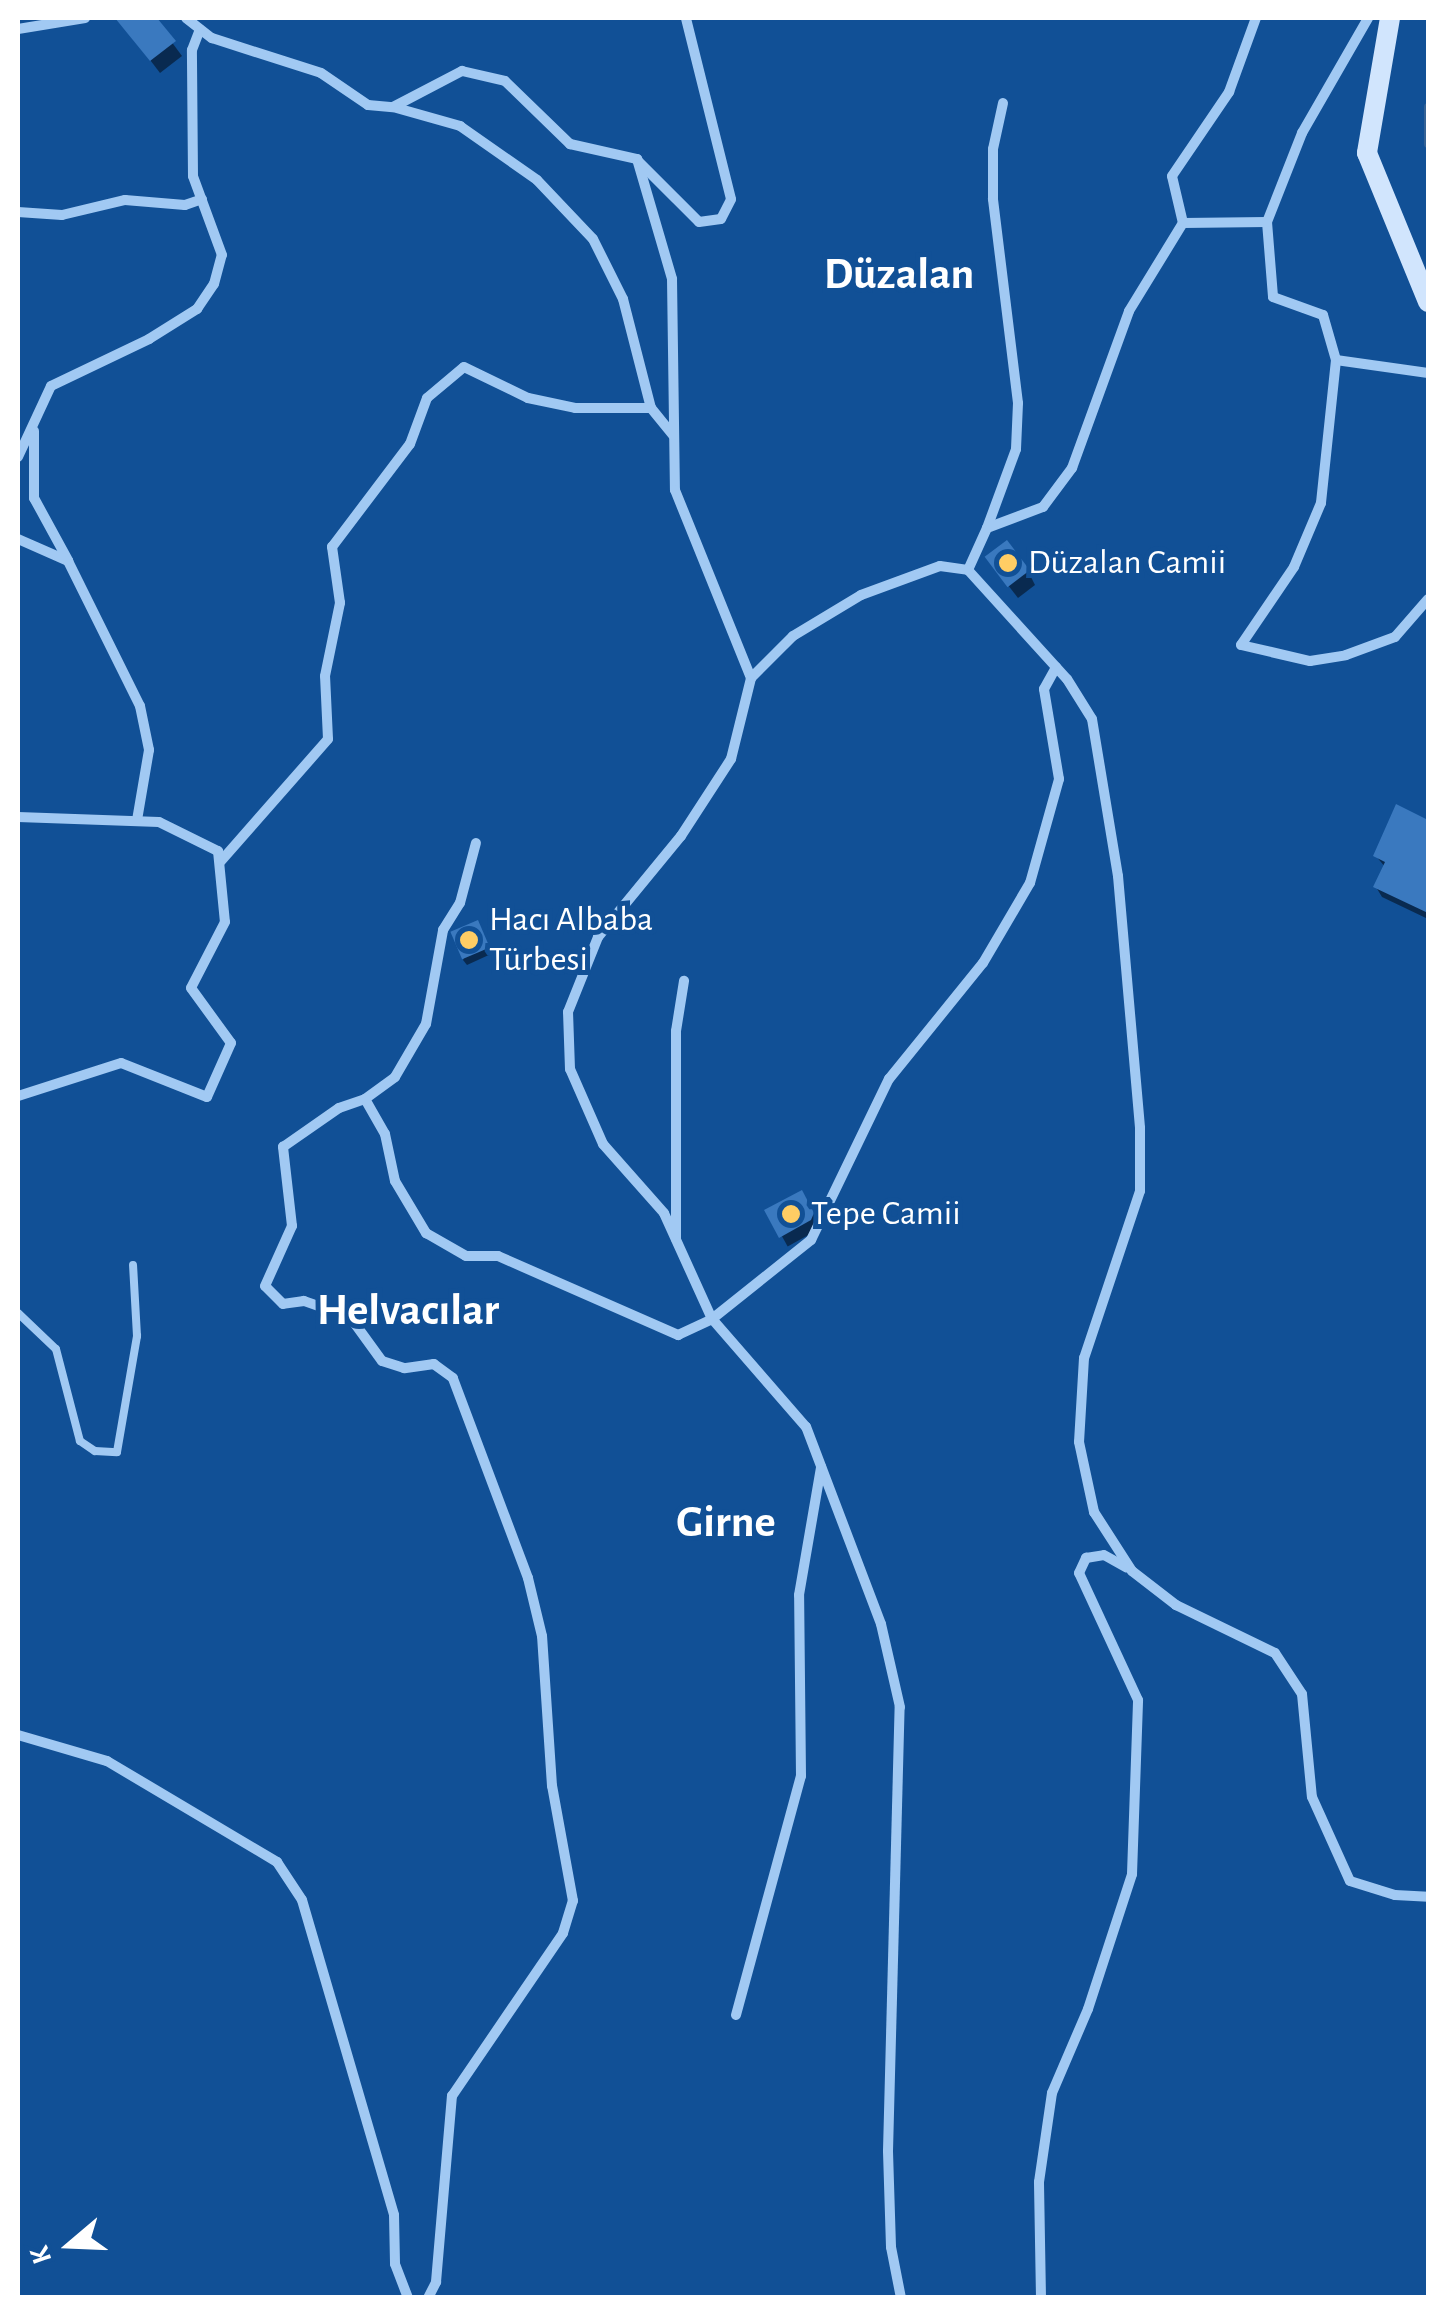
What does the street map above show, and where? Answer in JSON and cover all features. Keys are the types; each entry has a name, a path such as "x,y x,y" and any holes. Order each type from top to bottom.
{"street":[{"path":"18,29 85,18"},
{"path":"186,18 200,29 320,73 368,106 393,107 460,126 537,180 593,239 624,298 651,408 674,435"},
{"path":"393,107 462,70 504,81 570,144 637,160 699,222 721,219 731,199 686,18"},
{"path":"988,528 1043,507 1072,468 1129,311 1183,223 1172,176 1228,92 1256,18"},
{"path":"1368,18 1302,133 1267,222 1272,296 1323,315 1336,360 1321,504 1294,567 1241,645 1310,661 1346,655 1395,637 1428,599"},
{"path":"1390,18 1367,153 1428,302"},
{"path":"18,457 51,386 197,309 214,284 222,255 193,176 192,50 200,29"},
{"path":"968,570 988,528 1016,449 1018,402 993,199 993,149 1003,104"},
{"path":"637,160 672,279 676,490 751,678"},
{"path":"18,212 62,215 126,200 185,205 202,199"},
{"path":"1183,223 1267,222"},
{"path":"1336,360 1428,373"},
{"path":"221,862 328,739 325,676 340,603 332,547 410,444 427,398 464,367 528,398 575,408 651,408"},
{"path":"35,420 34,498 140,706 149,750 138,820"},
{"path":"18,538 68,561"},
{"path":"901,2298 891,2248 888,2151 900,1707 881,1624 806,1427 712,1319 664,1214 603,1144 570,1068 568,1012 598,938 681,836 731,758 751,678 793,636 861,595 940,566 968,570 1056,667 1092,719 1103,774 1138,1108 1140,1191 1084,1358 1078,1442 1094,1512 1132,1572"},
{"path":"366,1099 386,1134 394,1181 426,1233 466,1256 498,1256 678,1336 712,1319 811,1240 889,1078 983,963 1030,883 1059,779 1044,688 1056,667"},
{"path":"18,817 159,822 218,850 225,922 191,988 231,1044 207,1096 120,1063 18,1096"},
{"path":"428,2298 436,2282 452,2096 563,1933 573,1901 552,1786 542,1636 528,1578 453,1378 434,1364 404,1368 382,1361 350,1317 304,1301 283,1304 264,1286 292,1226 283,1147 339,1108 366,1099 395,1077 426,1024 444,930 460,903 476,843"},
{"path":"676,1239 676,1032 684,981"},
{"path":"736,2016 801,1776 799,1594 821,1466"},
{"path":"1041,2298 1038,2182 1052,2093 1088,2008 1132,1874 1138,1700 1079,1573 1086,1558 1104,1555 1176,1605 1275,1652 1302,1694 1312,1797 1350,1882 1428,1897"},
{"path":"18,1735 107,1761 277,1862 302,1900 394,2215 395,2264 408,2298"}],"lane":[{"path":"18,1314 56,1350 80,1440 96,1452 118,1452 140,1300 133,1265"}],"building":[{"path":"115,18 157,18 176,41 150,61"},
{"name":"Düzalan Camii","path":"1007,540 1030,570 1008,587 985,557"},
{"path":"1396,804 1428,820 1428,913 1373,887 1385,862 1373,856"},
{"name":"Hacı Albaba Türbesi","path":"478,920 490,948 462,959 450,932"},
{"name":"Tepe Camii","path":"802,1190 814,1213 811,1220 779,1238 764,1210"}],"waterway":[{"path":"1428,107 1428,144"}],"place":[{"name":"Düzalan Camii","path":"1008,563"},
{"name":"Hacı Albaba Türbesi","path":"469,940"},
{"name":"Tepe Camii","path":"791,1214"}],"district":[{"name":"Düzalan","path":"899,275"},
{"name":"Helvacılar","path":"408,1311"},
{"name":"Girne","path":"726,1523"}]}
